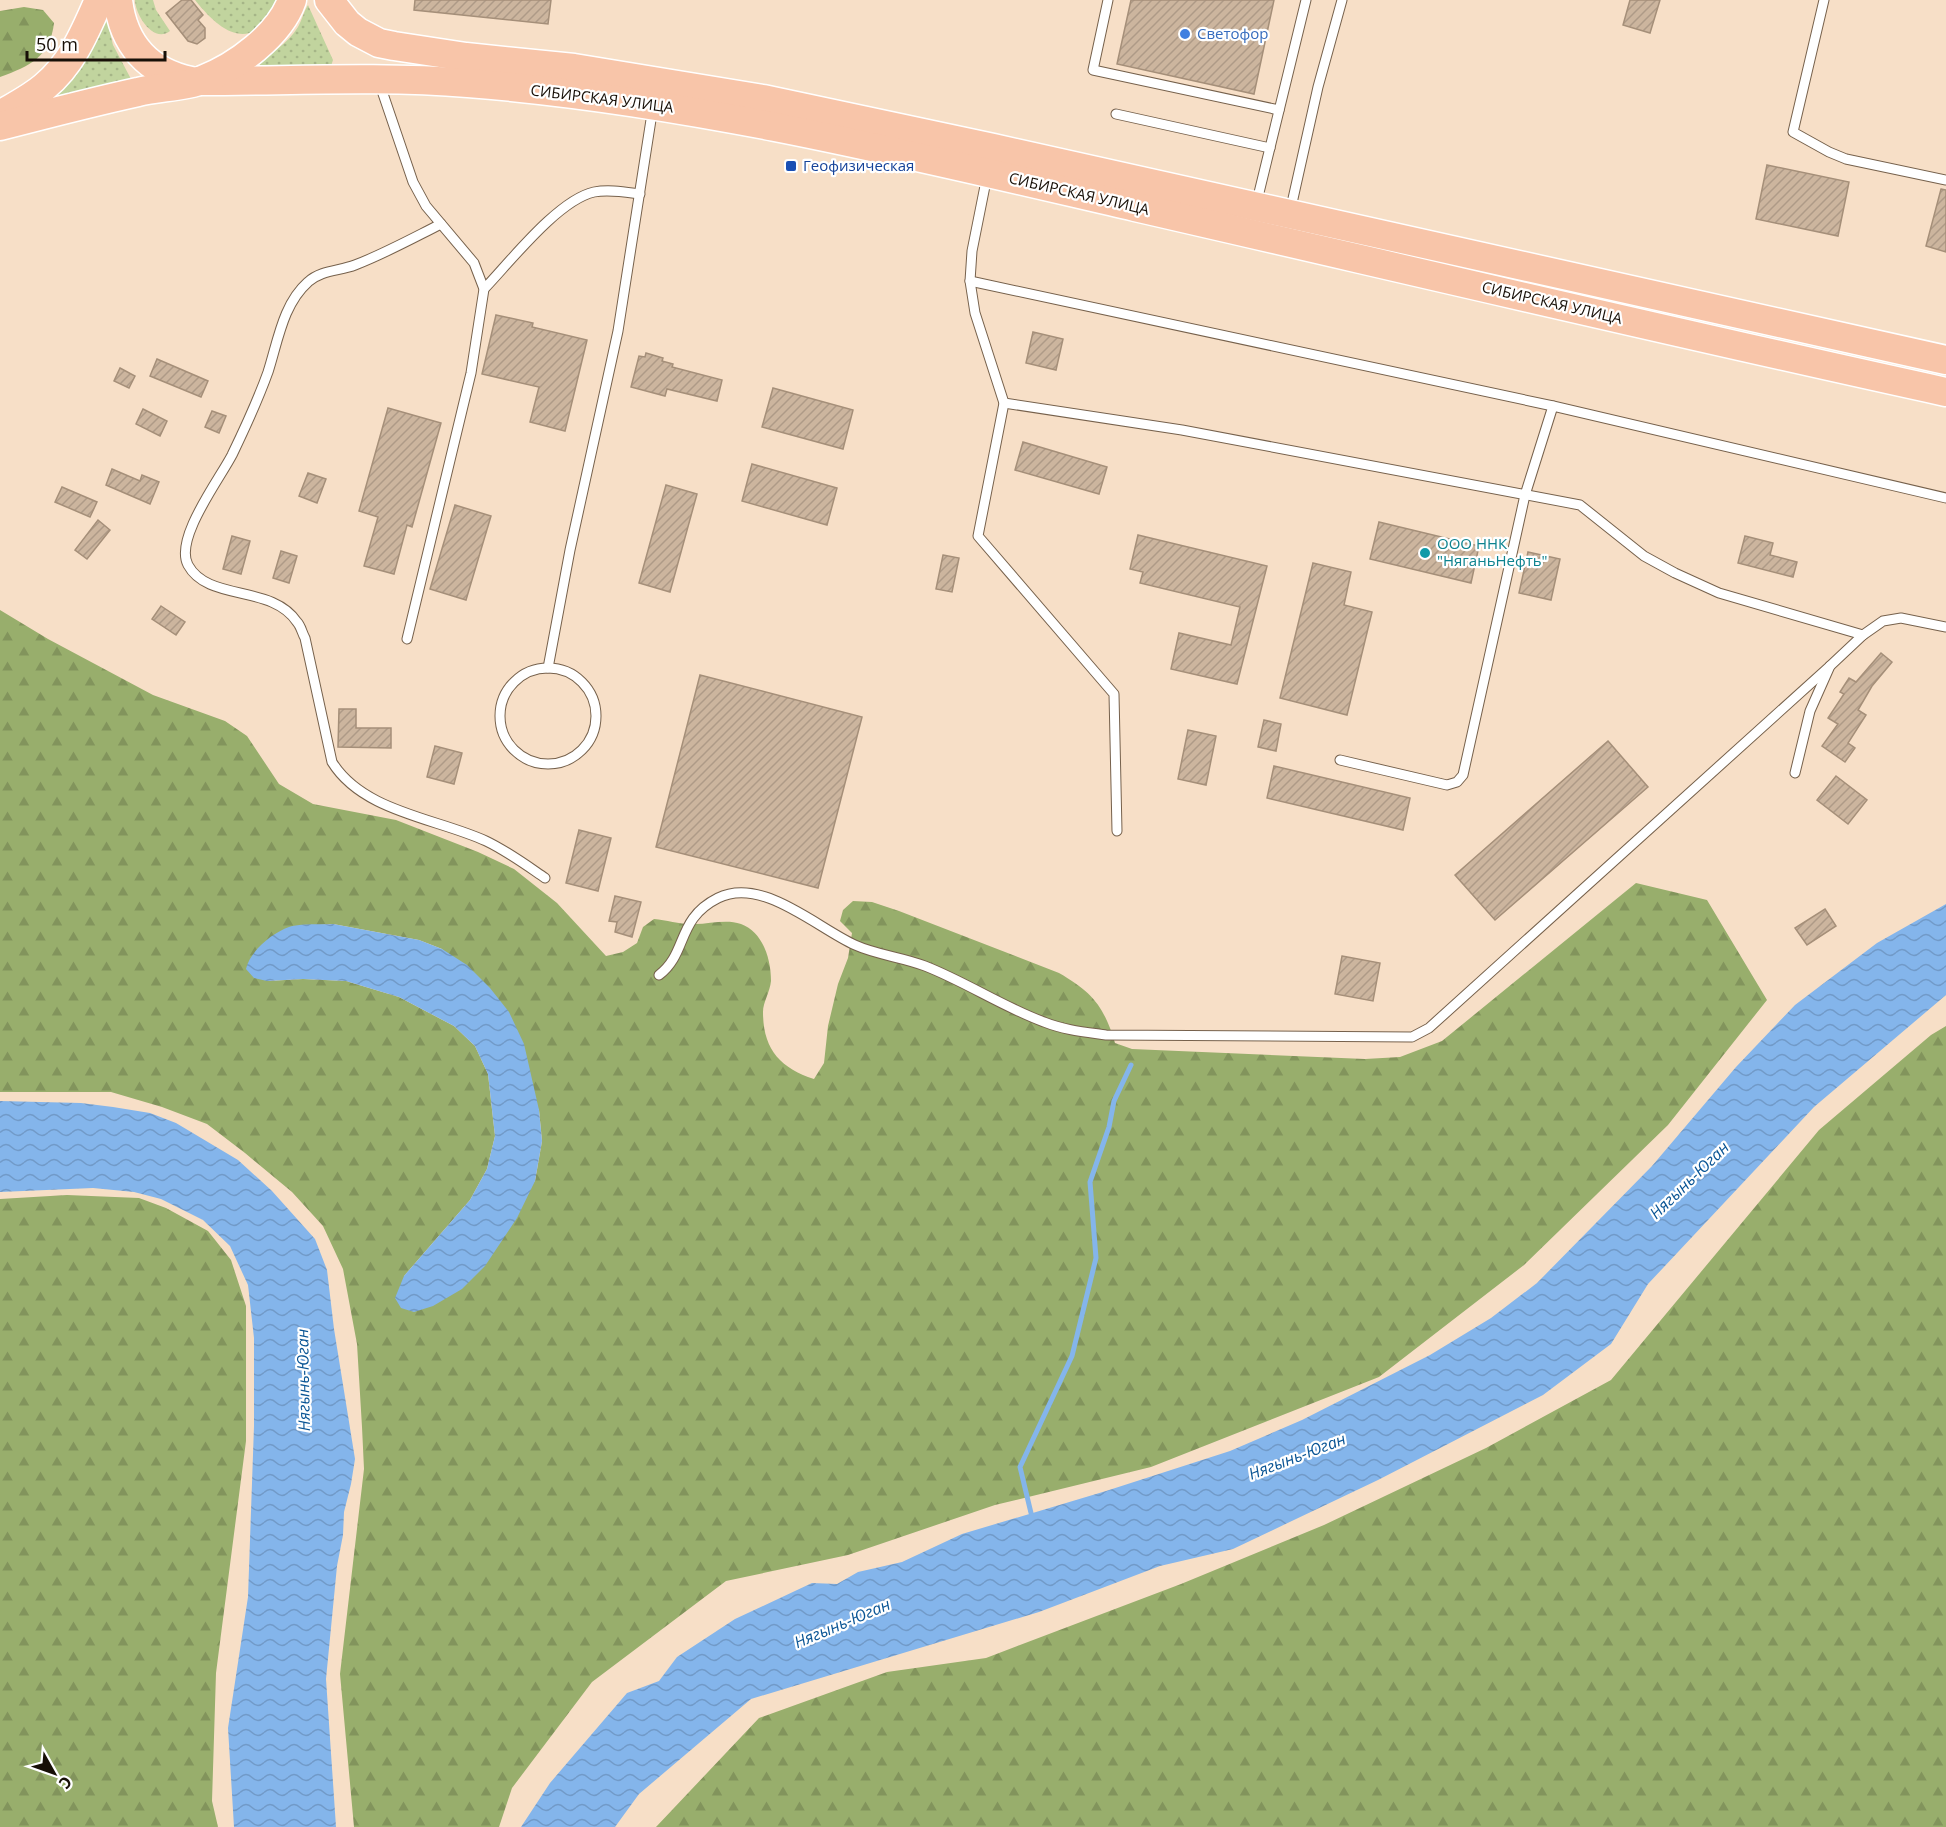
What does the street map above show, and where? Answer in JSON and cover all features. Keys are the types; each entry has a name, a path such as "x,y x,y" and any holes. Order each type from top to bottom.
{"main road":[{"path":"0,115 29,98 57,75 76,50 99,0"},
{"path":"118,0 123,27 136,50 162,71 176,78 197,81"},
{"path":"0,126 106,99 197,81 225,68 275,31 292,0"},
{"name":"СИБИРСКАЯ УЛИЦА","path":"329,0 347,23 358,32 379,43 466,57 574,68 763,99 1946,360"},
{"name":"СИБИРСКАЯ УЛИЦА","path":"197,81 344,79 466,82 654,105 761,124 987,173 1744,348 1946,392"},
{"path":"1744,348 1752,316"}],"lane":[{"path":"1108,0 1093,70 1279,110"},
{"path":"1256,207 1305,0"},
{"path":"1290,215 1318,87 1342,0"},
{"path":"1824,0 1793,132 1828,152 1846,159 1946,180"},
{"path":"378,80 413,182 426,206 474,263 484,289 471,373 407,639"},
{"path":"548,668 570,550 618,331 654,105"},
{"path":"1116,114 1270,148"},
{"path":"987,173 972,251 970,281 975,313 1004,403 978,536 1114,694 1118,831"},
{"path":"484,289 548,221 579,196 604,190 640,194"},
{"path":"441,224 374,258 351,267 325,273 309,281 294,299 282,324 254,409 232,455 188,534 184,555 188,567 211,585 259,596 277,604 297,622 305,638 332,762 339,774 353,788 374,800 486,841 512,855 545,878"},
{"path":"970,281 1553,406 1946,498"},
{"path":"1004,403 1182,430 1580,505 1644,556 1675,573 1719,593 1863,635"},
{"path":"1340,760 1447,785 1457,782 1463,775 1525,495 1553,406"},
{"path":"659,975 672,962 683,933 693,916 702,908 731,893 751,894 797,911 857,946 926,967 1045,1023 1073,1031 1106,1035 1412,1037 1429,1028 1863,635 1883,621 1901,618 1946,627"},
{"path":"1795,773 1810,711 1830,666"},
{"path":"548,668 559,669 574,675 587,686 595,701 597,718 593,735 584,749 571,759 554,764 538,764 522,757 510,746 502,731 499,714 503,698 512,683 526,673 548,668"}],"green space":[{"path":"135,0 153,0 156,10 170,31 157,34 151,31 138,13"},
{"path":"195,0 279,0 270,17 260,28 250,33 239,34 217,23"},
{"path":"308,5 333,60 331,66 249,68 288,40 298,27"},
{"path":"24,7 43,10 54,23 52,35 37,59 21,69 0,77 0,11"},
{"path":"106,16 113,45 131,79 32,109 59,91 74,77 90,52"},
{"path":"0,610 48,639 153,695 225,721 247,736 279,784 313,804 396,820 478,852 514,869 557,903 606,956 623,952 637,943 643,927 654,919 690,924 730,922 749,928 764,947 769,964 771,981 763,1012 766,1037 770,1047 783,1063 814,1079 824,1063 828,1026 838,984 848,958 852,933 840,921 843,910 853,901 872,902 899,911 1059,973 1080,987 1095,1001 1106,1019 1115,1043 1132,1049 1365,1059 1400,1057 1442,1041 1636,883 1707,900 1767,1000 1668,1125 1524,1265 1379,1377 1151,1467 995,1505 848,1555 726,1581 592,1682 512,1788 499,1827 354,1827 340,1674 364,1469 362,1427 357,1344 343,1269 323,1226 292,1192 207,1124 162,1107 111,1092 0,1092","holes":["333,924 419,940 442,949 539,1110 542,1141 535,1181 404,1276 470,1200 487,1169 495,1136 488,1074 475,1046 454,1026 399,997 346,981 303,979 267,981 290,927"]},
{"path":"1946,1026 1946,1827 656,1827 759,1718 887,1672 986,1658 1181,1584 1324,1525 1486,1448 1611,1380 1819,1130 1931,1035"},
{"path":"67,1195 139,1198 166,1208 208,1231 231,1260 246,1306 246,1441 216,1673 212,1801 218,1827 0,1827 0,1199"}],"water":[{"name":"Нягынь-Юган","path":"1946,904 1946,995 1814,1107 1648,1284 1611,1344 1543,1395 1378,1480 1233,1549 1160,1566 1039,1612 751,1699 639,1794 615,1827 521,1827 550,1783 627,1693 659,1681 677,1657 735,1619 812,1583 837,1584 858,1572 902,1562 962,1534 1230,1451 1302,1420 1430,1355 1491,1318 1537,1283 1652,1166 1736,1067 1795,1005 1877,943"},
{"path":"333,924 419,940 442,949 467,965 490,988 509,1012 524,1044 539,1110 542,1141 535,1181 517,1218 485,1266 462,1289 433,1306 414,1312 401,1308 395,1298 404,1276 470,1200 487,1169 495,1136 488,1074 475,1046 454,1026 399,997 346,981 303,979 267,981 254,978 246,969 257,949 282,930 300,925"},
{"name":"Нягынь-Юган","path":"0,1101 81,1103 113,1107 150,1113 176,1123 238,1160 272,1191 315,1239 327,1270 355,1459 344,1512 326,1679 336,1827 234,1827 228,1728 248,1597 254,1426 254,1338 248,1285 230,1246 203,1220 161,1199 134,1192 93,1188 0,1192"}],"building":[{"path":"182,0 191,0 203,15 198,20 205,28 205,38 197,44 188,41 166,13"},
{"path":"415,0 551,0 548,24 414,10"},
{"path":"1131,0 1274,0 1254,94 1117,64"},
{"path":"1630,0 1660,0 1650,33 1623,25"},
{"path":"1767,165 1849,182 1838,236 1756,219"},
{"path":"1941,189 1946,190 1946,252 1926,246"},
{"path":"496,315 533,323 532,327 587,340 565,431 530,422 539,387 482,374"},
{"path":"1033,332 1063,339 1056,370 1026,363"},
{"path":"646,353 663,358 662,361 673,364 672,367 722,380 717,401 667,389 665,396 631,387 639,356 645,357"},
{"path":"157,359 208,381 201,397 150,376"},
{"path":"120,368 135,376 129,388 114,381"},
{"path":"773,388 853,410 843,449 762,427"},
{"path":"388,408 441,423 412,527 407,525 394,574 364,566 378,517 359,511"},
{"path":"143,409 167,421 160,436 136,424"},
{"path":"212,411 226,416 219,433 205,427"},
{"path":"1023,442 1107,467 1099,494 1015,470"},
{"path":"752,464 837,488 827,525 742,501"},
{"path":"112,469 140,481 142,475 159,482 150,504 106,485"},
{"path":"308,473 326,479 317,503 299,496"},
{"path":"666,485 697,494 670,592 639,583"},
{"path":"62,487 97,502 90,517 55,502"},
{"path":"455,505 491,516 466,600 430,589"},
{"path":"98,520 110,530 87,559 75,550"},
{"name":"ООО ННК \"НяганьНефть\"","path":"1379,522 1479,546 1471,583 1370,559"},
{"path":"1138,535 1267,566 1237,684 1171,669 1179,633 1231,645 1240,607 1140,583 1143,572 1130,569"},
{"path":"232,536 250,541 241,574 223,569"},
{"path":"1745,536 1773,543 1770,555 1797,562 1793,577 1738,563"},
{"path":"281,551 297,556 289,583 273,578"},
{"path":"1528,552 1560,559 1551,600 1519,593"},
{"path":"943,555 959,558 952,592 936,589"},
{"path":"1313,563 1351,572 1344,605 1372,612 1347,715 1280,698"},
{"path":"161,606 185,622 176,635 152,619"},
{"path":"1881,653 1892,662 1872,686 1858,710 1866,715 1848,743 1855,748 1845,762 1822,746 1838,724 1828,718 1844,694 1840,692 1849,678 1856,682"},
{"path":"700,675 862,717 818,888 656,847"},
{"path":"339,709 356,709 356,728 391,728 391,748 338,747"},
{"path":"1264,720 1281,724 1276,751 1258,747"},
{"path":"1188,730 1216,736 1206,785 1178,779"},
{"path":"1608,741 1648,787 1495,920 1455,875"},
{"path":"435,746 462,753 454,784 427,777"},
{"path":"1274,766 1410,798 1403,830 1267,798"},
{"path":"1836,776 1867,800 1848,824 1817,800"},
{"path":"579,830 611,838 598,891 566,883"},
{"path":"615,896 641,902 632,937 615,932 617,922 609,921"},
{"path":"1825,909 1836,926 1807,945 1795,928"},
{"path":"1342,956 1380,963 1373,1001 1335,994"}],"waterway":[{"path":"1031,1513 1020,1467 1072,1356 1096,1258 1090,1182 1109,1127 1114,1101 1131,1065"}],"place":[{"name":"Светофор","path":"1185,34"},
{"name":"Геофизическая","path":"791,166"},
{"name":"ООО ННК \"НяганьНефть\"","path":"1425,553"}]}
